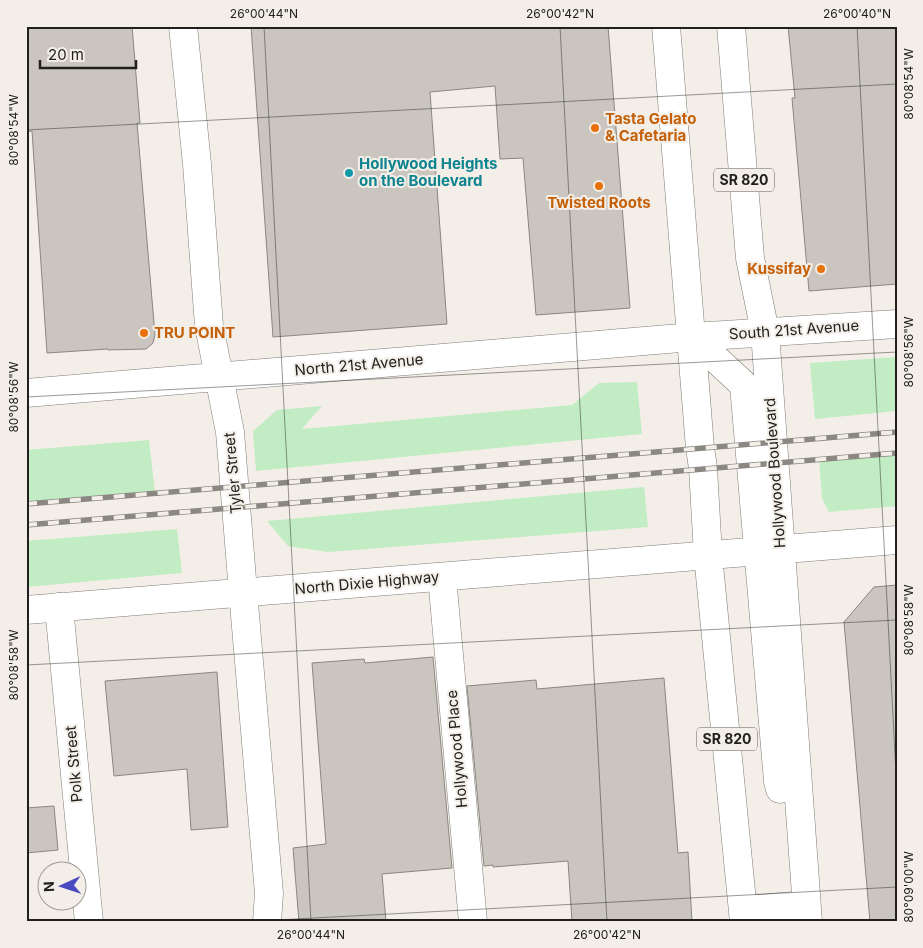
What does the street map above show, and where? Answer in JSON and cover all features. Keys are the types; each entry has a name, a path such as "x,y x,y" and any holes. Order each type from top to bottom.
{"main road":[{"name":"Tyler Street","path":"184,26 209,326 230,432 269,893 267,922"},
{"name":"SR 820","path":"666,26 703,468 708,556 743,916"},
{"name":"Hollywood Boulevard","path":"731,26 750,258 766,332 769,550 807,913"},
{"name":"South 21st Avenue","path":"692,337 897,324"},
{"name":"North 21st Avenue","path":"26,393 692,337"},
{"path":"692,337 744,385 750,444 769,550"},
{"name":"North Dixie Highway","path":"26,610 897,540"},
{"name":"Hollywood Place","path":"442,577 473,922"},
{"name":"Polk Street","path":"59,607 89,922"},
{"path":"743,916 807,913"}],"green space":[{"path":"897,357 897,411 815,419 810,363"},
{"path":"637,382 642,434 256,471 253,431 277,410 322,406 302,429 572,405 599,383"},
{"path":"149,440 155,493 26,504 26,450"},
{"path":"897,453 897,506 829,512 822,498 819,459"},
{"path":"644,487 648,527 328,552 288,546 267,521"},
{"path":"177,529 182,573 26,587 26,541"}],"building":[{"path":"26,26 132,26 140,123 137,123 155,335 153,343 146,349 108,349 47,353 32,131 26,132"},
{"name":"Hollywood Heights on the Boulevard","path":"251,26 608,26 630,308 536,315 523,158 500,159 495,86 430,92 447,324 273,337"},
{"path":"788,26 897,26 897,284 809,291 792,98 795,98"},
{"path":"897,585 897,922 870,922 844,622 874,587"},
{"path":"433,657 452,868 382,874 386,922 299,922 293,848 326,844 312,663 364,659 365,663"},
{"path":"217,672 228,827 191,830 187,769 114,776 105,681"},
{"path":"664,678 678,853 688,852 692,922 572,922 568,861 493,867 493,865 484,866 467,686 536,680 537,689"},
{"path":"54,806 58,850 26,853 26,808"}],"railway":[{"path":"26,504 897,432"},
{"path":"26,525 897,453"}],"place":[{"name":"Tasta Gelato & Cafetaria","path":"595,128"},
{"name":"Hollywood Heights on the Boulevard","path":"349,173"},
{"name":"Twisted Roots","path":"599,186"},
{"name":"Kussifay","path":"821,269"},
{"name":"TRU POINT","path":"144,333"}]}
